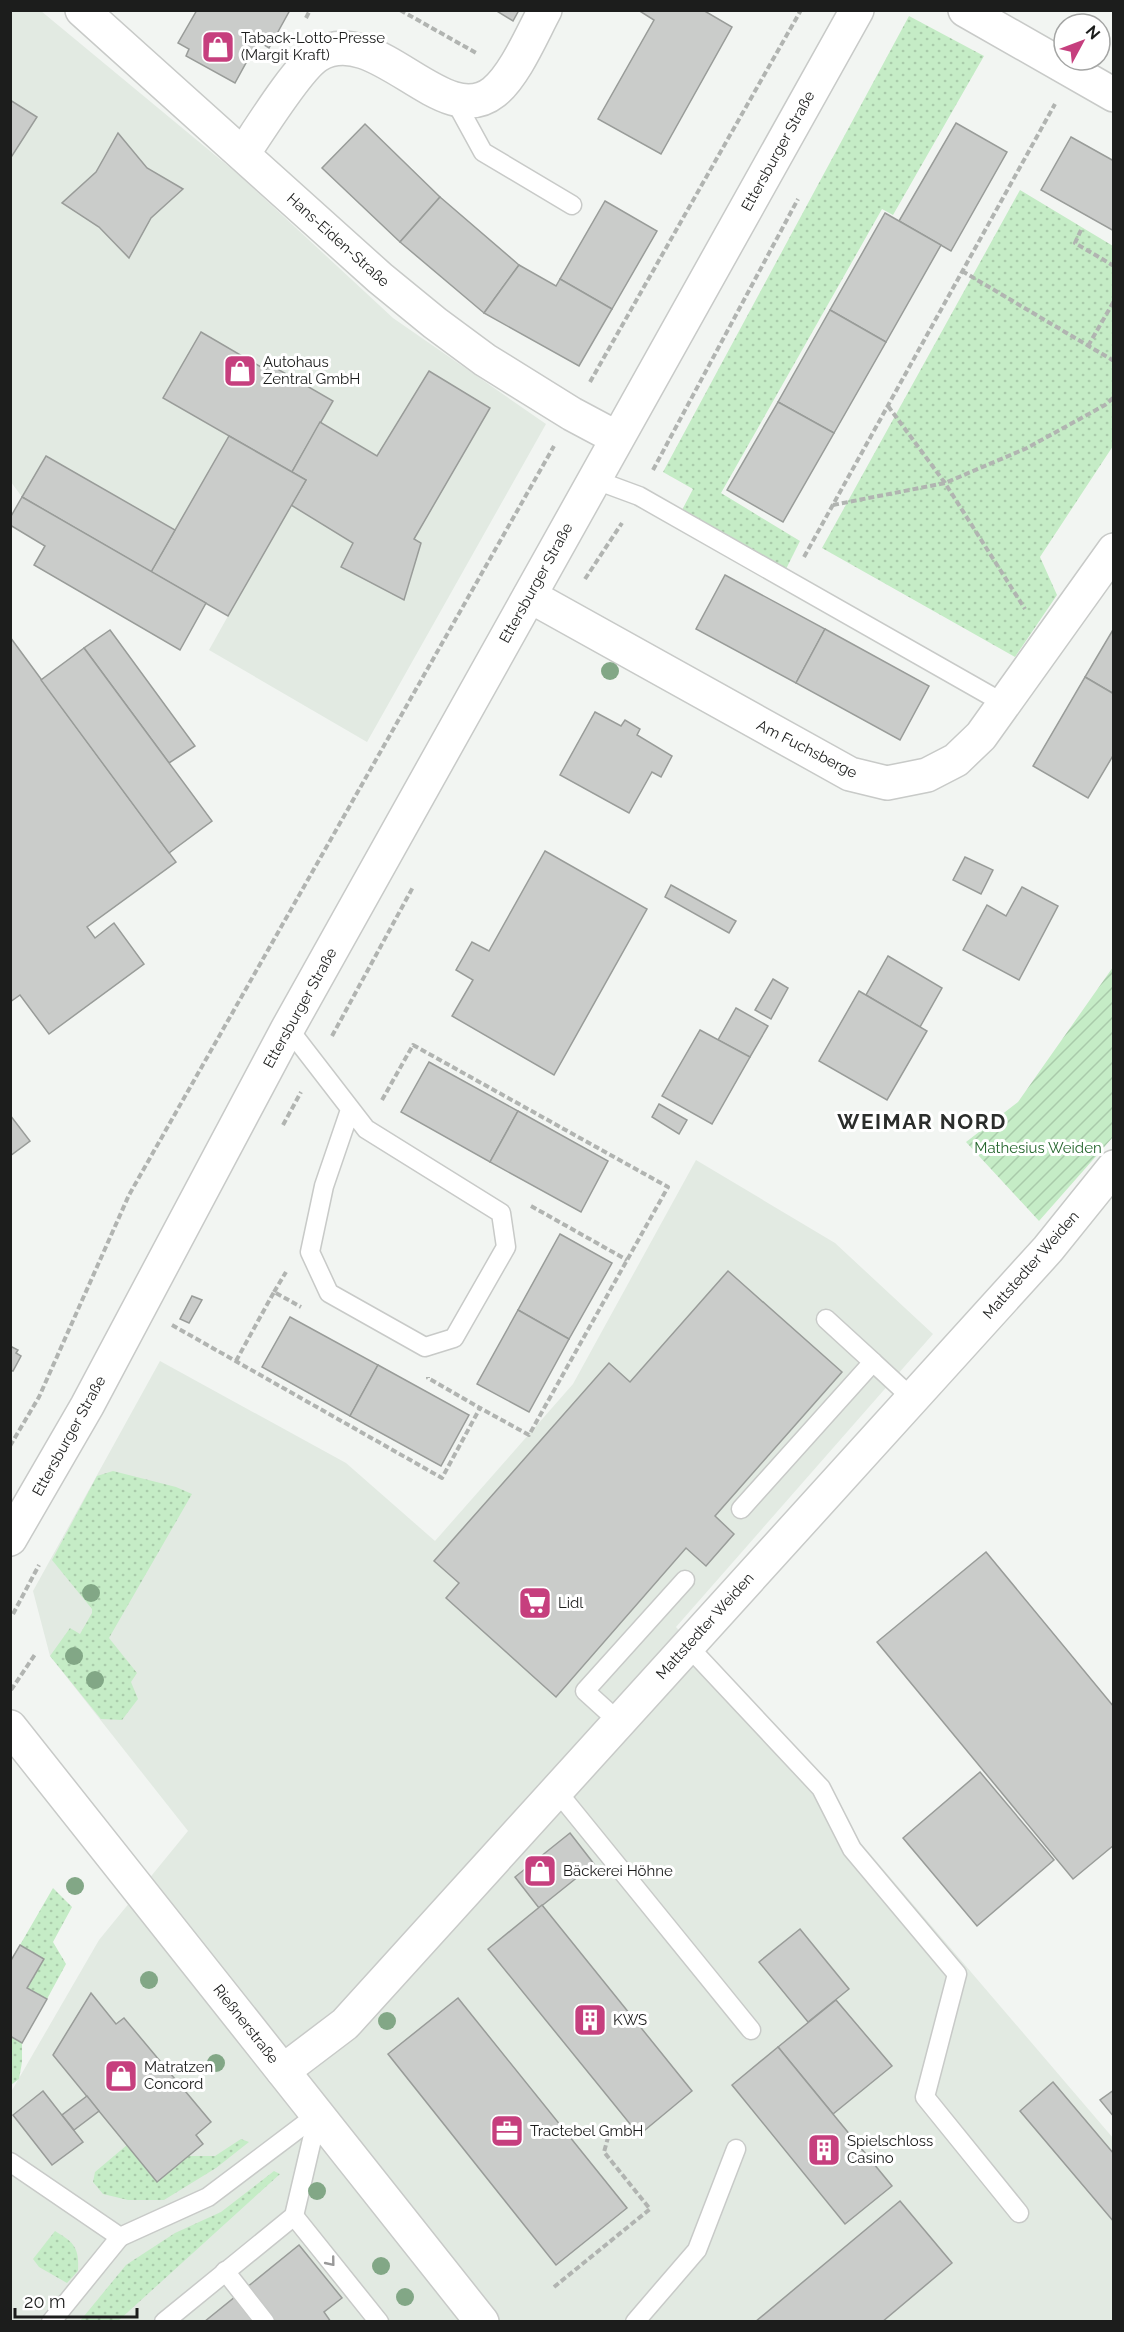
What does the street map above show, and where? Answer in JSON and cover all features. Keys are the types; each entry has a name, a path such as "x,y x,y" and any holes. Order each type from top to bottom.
{"street":[{"name":"Hans-Eiden-Straße","path":"82,10 380,278 435,323 485,360 572,414 617,438"},
{"path":"243,154 300,72 317,55 339,47 360,49 454,99 473,102 494,92 510,72 545,10"},
{"name":"Ettersburger Straße","path":"10,1539 87,1406 288,1028 856,10"},
{"path":"965,10 1052,60"},
{"path":"1073,72 1113,95"},
{"name":"Am Fuchsberge","path":"530,596 850,774 887,783 927,776 956,760 981,736 1113,550"},
{"name":"Mattstedter Weiden","path":"283,2071 345,2024 1048,1249 1113,1167"},
{"name":"Rießnerstraße","path":"10,1727 482,2322"}],"lane":[{"path":"454,99 483,152 572,206"},
{"path":"593,479 639,496 1005,704"},
{"path":"288,1028 366,1129 501,1213 506,1247 454,1338 424,1347 329,1293 310,1252 324,1186 350,1110"},
{"path":"826,1319 913,1399"},
{"path":"741,1509 873,1362"},
{"path":"618,1721 585,1691 685,1580"},
{"path":"687,1645 821,1788 852,1849 957,1974 926,2097 1020,2213"},
{"path":"556,1791 751,2031"},
{"path":"164,2322 294,2216 318,2114"},
{"path":"51,2322 120,2237 208,2197 318,2114"},
{"path":"635,2322 697,2250 736,2149"},
{"path":"10,2162 120,2237"},
{"path":"294,2216 370,2318"},
{"path":"225,2271 265,2322"}],"path":[{"path":"400,10 510,72"},
{"path":"10,1446 39,1397 129,1196 801,10"},
{"path":"791,581 1073,72"},
{"path":"562,615 639,496 804,188"},
{"path":"1081,230 1075,243 1113,266"},
{"path":"962,272 1113,361"},
{"path":"1088,346 1113,301"},
{"path":"832,505 945,483 1027,448 1105,405 1113,396"},
{"path":"888,406 945,483 1047,644"},
{"path":"278,1133 415,884"},
{"path":"366,1129 413,1045 668,1187 529,1435 417,1372"},
{"path":"506,1247 529,1205 627,1260"},
{"path":"236,1361 274,1292 305,1309"},
{"path":"166,1334 172,1324 442,1478 480,1408"},
{"path":"428,1378 454,1338"},
{"path":"12,1614 40,1563"},
{"path":"10,1691 36,1653"},
{"path":"554,2287 650,2209 604,2152 609,2134"}],"shaded area":[{"name":"Autohaus Zentral GmbH","path":"11,11 41,11 239,175 393,318 546,424 367,742 209,650 228,616 22,497 11,482"},
{"path":"696,1160 835,1243 933,1334 676,1627 1113,2138 1113,2321 11,2322 11,2092 99,1940 188,1831 50,1656 33,1591 160,1361 346,1463 435,1541 573,1384"}],"green space":[{"path":"909,16 984,56 893,215 882,209 721,493 800,541 786,569 682,510 693,489 663,472"},
{"path":"1020,190 1113,246 1113,446 1040,557 1057,595 1015,657 822,548"},
{"name":"Mathesius Weiden","path":"1113,967 1113,1137 1039,1221 966,1142 1018,1102"},
{"path":"113,1471 176,1487 192,1494 109,1638 137,1673 131,1682 138,1699 122,1720 101,1719 50,1656 70,1628 80,1634 92,1613 92,1609 52,1560 97,1476"},
{"path":"53,1888 72,1907 53,1942 66,1964 47,1999 27,1988 44,1959 20,1945"},
{"path":"11,2036 22,2043 22,2062 19,2079 11,2085"},
{"path":"241,2139 249,2142 216,2168 164,2200 128,2200 103,2194 93,2182 95,2172 127,2145 157,2182 189,2156 215,2156"},
{"path":"274,2171 280,2174 118,2321 80,2321 126,2265 175,2233 221,2212"},
{"path":"55,2231 71,2243 78,2257 78,2271 67,2283 39,2267 33,2259"}],"building":[{"path":"197,10 290,10 269,48 258,41 235,83 186,56 189,49 178,43"},
{"path":"495,10 519,10 513,21"},
{"path":"638,10 703,10 732,27 661,154 598,119 654,20"},
{"path":"10,100 37,117 10,159"},
{"path":"956,123 1007,152 951,251 899,221"},
{"path":"365,124 440,197 400,242 322,168"},
{"path":"118,133 147,168 183,189 151,218 129,258 99,227 62,203 96,172"},
{"path":"1071,137 1114,161 1114,231 1041,190"},
{"path":"440,197 519,265 484,313 400,242"},
{"path":"605,201 657,231 612,309 560,279"},
{"path":"885,213 941,245 886,342 830,310"},
{"path":"519,265 556,286 560,279 612,309 579,366 484,313"},
{"path":"830,310 886,342 834,433 778,402"},
{"path":"201,332 266,370 269,364 333,401 292,472 163,398"},
{"path":"429,371 490,408 414,539 421,543 404,600 341,567 353,543 291,505 306,480 292,472 320,422 377,456"},
{"path":"778,402 834,433 783,522 727,490"},
{"path":"229,436 306,480 228,616 151,572"},
{"path":"46,456 175,530 151,572 22,497"},
{"path":"22,497 206,603 180,650 34,565 45,546 10,525 10,518"},
{"path":"725,575 825,629 796,683 696,629"},
{"path":"1114,628 1114,694 1085,677"},
{"path":"825,629 929,686 900,740 796,683"},
{"path":"110,630 195,746 169,763 84,648"},
{"path":"10,637 176,862 87,927 95,938 114,923 144,964 49,1034 20,995 10,1002"},
{"path":"84,648 212,821 169,853 41,680"},
{"path":"1085,677 1114,694 1114,754 1088,798 1033,766"},
{"path":"595,712 621,726 625,720 640,729 637,735 672,756 661,777 652,772 629,813 560,775"},
{"path":"545,851 647,909 554,1075 452,1016 473,980 456,970 472,942 489,951"},
{"path":"965,857 993,870 981,894 953,880"},
{"path":"671,885 736,921 729,933 665,897"},
{"path":"1022,887 1058,906 1019,980 963,950 987,905 1006,916"},
{"path":"888,956 942,988 920,1027 866,995"},
{"path":"773,979 788,988 771,1019 755,1010"},
{"path":"859,991 927,1031 887,1100 819,1061"},
{"path":"736,1008 768,1026 750,1057 718,1040"},
{"path":"700,1030 750,1057 712,1124 662,1096"},
{"path":"429,1062 518,1111 490,1162 401,1112"},
{"path":"659,1104 687,1120 679,1134 652,1117"},
{"path":"518,1111 608,1161 581,1212 490,1162"},
{"path":"10,1115 30,1141 10,1156"},
{"path":"560,1234 612,1263 569,1339 518,1310"},
{"path":"728,1271 842,1372 715,1516 734,1534 706,1566 686,1548 556,1697 446,1598 459,1583 434,1561 609,1363 630,1382"},
{"path":"192,1296 202,1300 189,1323 180,1319"},
{"path":"518,1310 569,1339 529,1412 477,1384"},
{"path":"290,1317 378,1365 350,1416 262,1367"},
{"path":"10,1346 18,1350 16,1353 21,1356 13,1371 10,1370"},
{"path":"378,1365 469,1415 441,1466 350,1416"},
{"path":"986,1552 1114,1707 1114,1845 1073,1879 877,1642"},
{"path":"980,1772 1054,1860 977,1926 903,1838"},
{"path":"570,1833 594,1864 539,1908 515,1877"},
{"name":"KWS","path":"542,1905 692,2091 639,2135 488,1949"},
{"path":"800,1929 849,1989 808,2022 759,1962"},
{"path":"20,1945 44,1959 27,1988 47,1999 22,2043 10,2036 10,1962"},
{"name":"Matratzen Concord","path":"91,1993 116,2024 124,2018 211,2122 196,2135 203,2144 157,2182 53,2055"},
{"name":"Tractebel GmbH","path":"458,1998 627,2208 556,2265 388,2054"},
{"path":"836,2000 892,2066 833,2114 778,2047"},
{"name":"Spielschloss Casino","path":"778,2047 892,2186 845,2224 732,2085"},
{"path":"1053,2082 1114,2154 1114,2222 1020,2111"},
{"path":"1114,2090 1114,2117 1100,2100"},
{"path":"43,2091 83,2142 52,2165 13,2115"},
{"path":"87,2096 99,2111 74,2130 62,2115"},
{"path":"900,2201 952,2263 882,2322 755,2322"},
{"path":"299,2245 342,2298 324,2312 331,2322 204,2322"}],"place":[{"name":"Taback-Lotto-Presse (Margit Kraft)","path":"218,47"},
{"name":"Autohaus Zentral GmbH","path":"240,371"},
{"name":"Lidl","path":"535,1603"},
{"name":"Bäckerei Höhne","path":"540,1871"},
{"name":"KWS","path":"590,2020"},
{"name":"Matratzen Concord","path":"121,2076"},
{"name":"Tractebel GmbH","path":"507,2131"},
{"name":"Spielschloss Casino","path":"824,2150"}],"district":[{"name":"WEIMAR NORD","path":"922,1121"}]}
